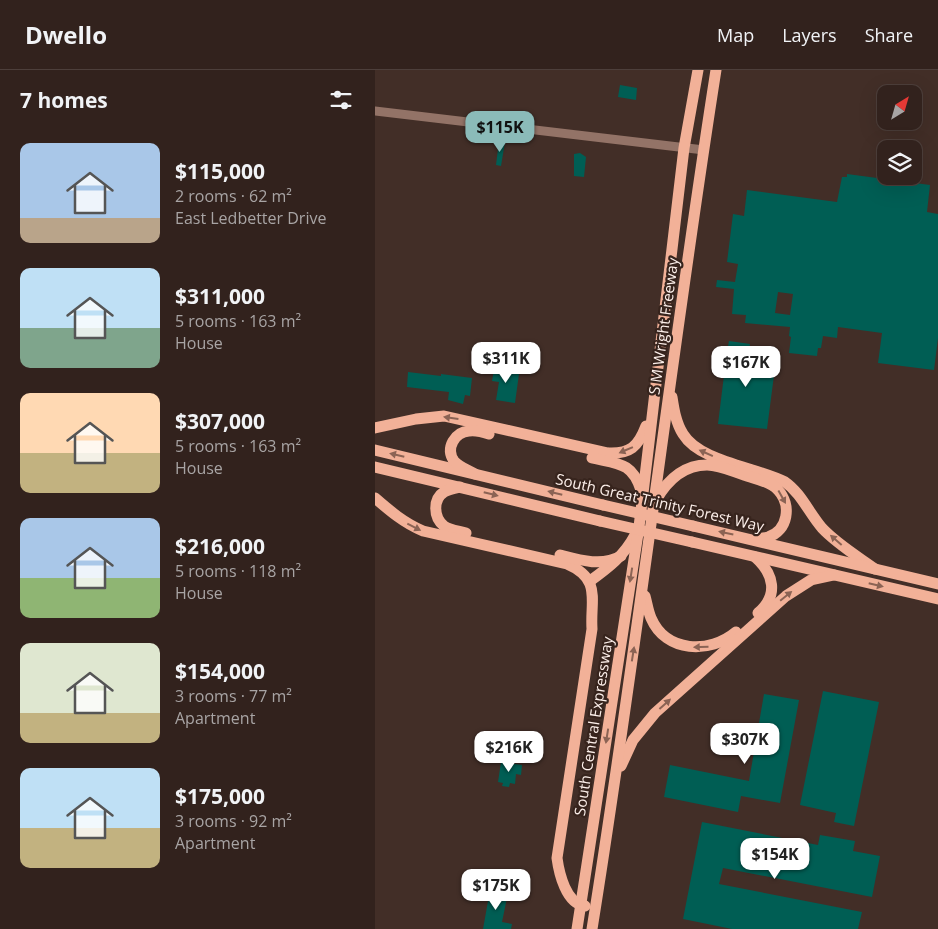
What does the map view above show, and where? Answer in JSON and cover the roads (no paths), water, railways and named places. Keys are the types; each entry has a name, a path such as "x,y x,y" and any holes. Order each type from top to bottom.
{"main road":[{"name":"S M Wright Freeway","path":"639,527 684,148 698,70"},
{"name":"S M Wright Freeway","path":"643,586 703,150 716,70"},
{"path":"670,385 677,423 683,435 691,444 706,454 785,482 795,490 823,529 842,546 875,569"},
{"path":"375,428 416,419 444,416 608,453 617,453 626,451 640,440 652,411"},
{"path":"475,474 456,463 451,454 453,441 462,432 469,430 625,466 630,469 637,479 642,494"},
{"name":"South Great Trinity Forest Way","path":"375,450 934,583"},
{"path":"654,504 661,490 674,476 689,468 698,466 716,466 767,482 778,489 786,503 786,517 784,524 776,533 769,537 753,539"},
{"name":"South Great Trinity Forest Way","path":"375,467 932,598"},
{"path":"459,487 443,492 436,503 436,515 444,526 453,530 576,559 607,562 621,556"},
{"path":"375,498 395,515 423,531 567,564 592,579"},
{"path":"592,579 621,556 628,548 639,527"},
{"name":"South Central Expressway","path":"577,929 639,527"},
{"path":"643,586 651,620 666,636 677,643 699,648 718,644 727,640 761,610 770,596 771,580 768,572 754,556"},
{"path":"576,559 587,566 592,579 594,600 591,616 592,629 557,858 563,882 569,895 581,906 596,908"},
{"path":"613,789 624,756 633,740 655,713 786,596 811,580 834,575"},
{"name":"South Central Expressway","path":"592,929 643,586"}],"street":[{"path":"375,112 703,150"}]}
